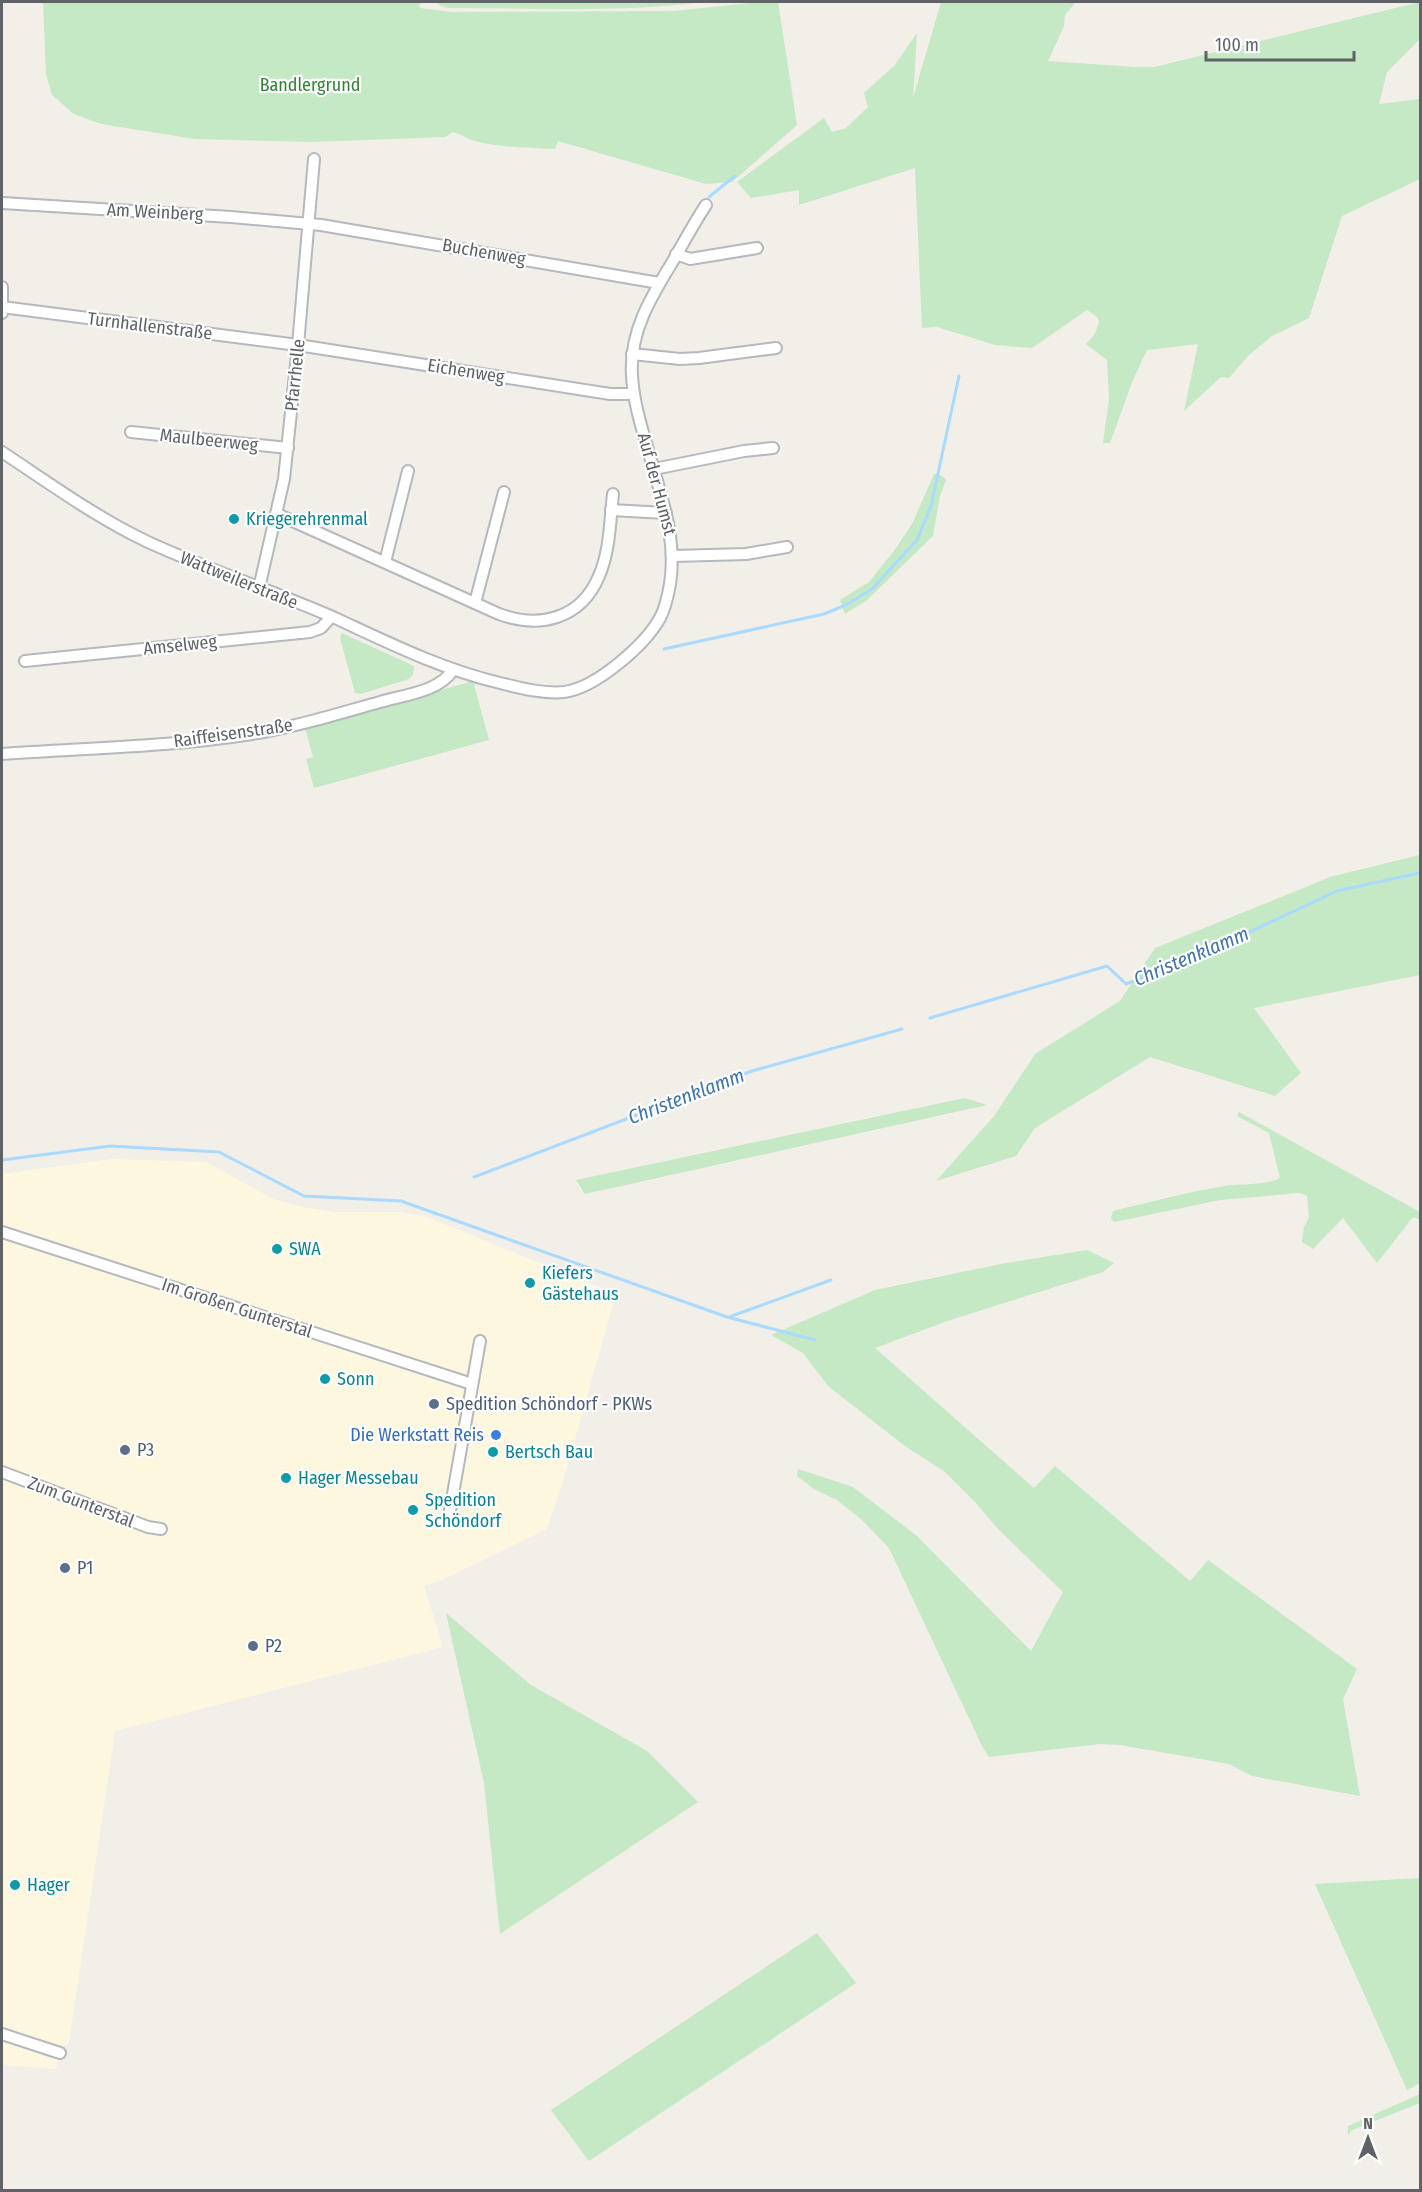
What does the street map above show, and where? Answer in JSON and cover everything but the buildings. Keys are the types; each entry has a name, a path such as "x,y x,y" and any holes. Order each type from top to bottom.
{"street":[{"name":"Pfarrhelle","path":"259,588 277,514 288,448 314,159"},
{"name":"Am Weinberg","path":"2,203 309,223"},
{"name":"Auf der Humst","path":"489,681 541,691 565,692 583,687 608,673 646,638 665,607 673,556 666,513 634,393 632,354 640,321 659,283 706,205"},
{"name":"Buchenweg","path":"309,223 659,283"},
{"path":"676,254 690,259 757,248"},
{"path":"2,288 2,310"},
{"name":"Turnhallenstraße","path":"2,310 298,345"},
{"name":"Eichenweg","path":"298,345 598,392 634,393"},
{"path":"632,354 666,358 699,358 776,348"},
{"name":"Maulbeerweg","path":"131,432 288,448"},
{"path":"654,469 744,451 773,448"},
{"name":"Wattweilerstraße","path":"2,452 86,507 146,541 331,617 428,661 489,681"},
{"path":"385,562 408,471"},
{"path":"475,603 504,492"},
{"path":"277,514 475,603 517,620 531,622 563,615 591,592 600,575 613,494"},
{"path":"611,510 666,513"},
{"path":"673,556 746,554 788,547"},
{"name":"Amselweg","path":"24,661 310,632 321,628 331,617"},
{"name":"Raiffeisenstraße","path":"2,754 252,734 294,726 424,689 447,679 453,670"},
{"name":"Im Großen Gunterstal","path":"2,1232 472,1384"},
{"path":"448,1522 480,1341"},
{"name":"Zum Gunterstal","path":"2,1472 148,1527 161,1529"},
{"path":"2,2034 60,2053"}],"shaded area":[{"path":"112,1159 206,1162 273,1199 303,1207 334,1212 400,1212 427,1217 616,1294 562,1485 547,1529 442,1580 424,1586 443,1647 115,1731 69,2043 60,2053 56,2069 2,2065 2,1174"}],"green space":[{"name":"Bandlergrund","path":"43,2 422,2 419,5 420,8 451,12 674,11 778,2 797,125 732,182 706,184 558,141 555,149 504,146 475,141 453,132 445,137 311,142 195,139 101,124 74,114 52,95 46,74"},
{"path":"435,2 703,2 640,8 576,9 449,8"},
{"path":"941,2 1076,2 1065,15 1064,26 1048,61 1154,67 1420,2 1420,39 1387,72 1379,104 1420,99 1420,179 1342,216 1309,318 1272,336 1248,356 1229,378 1221,377 1184,411 1198,344 1147,350 1133,380 1110,443 1103,443 1109,399 1107,360 1086,344 1095,334 1099,322 1097,317 1087,310 1032,348 995,345 937,327 922,328 915,168 799,205 799,190 751,198 737,182 824,118 832,132 846,128 868,107 864,93 894,66 917,33 913,98"},
{"path":"934,474 941,475 946,480 940,496 933,536 867,600 845,614 840,600 869,582 894,551 912,524"},
{"path":"342,633 414,666 413,675 409,679 361,694 355,693 340,638"},
{"path":"473,681 489,740 314,788 306,759 313,757 305,728"},
{"path":"1420,855 1420,975 1254,1008 1301,1073 1275,1096 1150,1057 1035,1128 1016,1156 936,1181 994,1116 1035,1054 1120,1001 1155,948 1333,876"},
{"path":"965,1098 987,1105 585,1194 576,1180"},
{"path":"1239,1112 1420,1212 1420,1220 1413,1217 1377,1263 1343,1218 1313,1249 1302,1242 1304,1227 1309,1217 1307,1196 1299,1193 1220,1200 1114,1222 1111,1218 1113,1211 1197,1191 1267,1182 1280,1178 1269,1133 1237,1116"},
{"path":"1087,1250 1114,1263 1103,1272 950,1320 875,1348 1034,1488 1055,1466 1190,1581 1208,1560 1357,1669 1343,1699 1360,1796 1252,1776 1229,1764 1120,1745 1100,1744 989,1757 889,1548 862,1520 837,1500 814,1489 797,1476 798,1469 853,1487 917,1536 1031,1651 1063,1592 997,1528 944,1471 905,1446 828,1386 803,1353 771,1335 875,1290 1001,1264"},
{"path":"446,1613 531,1685 647,1751 698,1802 500,1934 484,1783"},
{"path":"1420,1878 1420,2083 1407,2090 1315,1884"},
{"path":"817,1933 856,1983 589,2161 551,2110"},
{"path":"1420,2094 1420,2103 1352,2130 1348,2135 1348,2126"}],"waterway":[{"path":"709,197 735,176"},
{"path":"664,649 824,614 846,605 872,589 917,540 931,506 959,376"},
{"name":"Christenklamm","path":"930,1018 1107,966 1126,984 1192,959 1337,891 1420,873"},
{"name":"Christenklamm","path":"474,1177 752,1071 902,1029"},
{"path":"2,1160 110,1146 219,1152 304,1196 401,1201 727,1317 815,1340"},
{"path":"729,1317 831,1280"}],"place":[{"name":"Kriegerehrenmal","path":"234,519"},
{"name":"SWA","path":"277,1249"},
{"name":"Kiefers Gästehaus","path":"530,1283"},
{"name":"Sonn","path":"325,1379"},
{"name":"Spedition Schöndorf - PKWs","path":"434,1404"},
{"name":"Die Werkstatt Reis","path":"496,1435"},
{"name":"P3","path":"125,1450"},
{"name":"Bertsch Bau","path":"493,1452"},
{"name":"Hager Messebau","path":"286,1478"},
{"name":"Spedition Schöndorf","path":"413,1510"},
{"name":"P1","path":"65,1568"},
{"name":"P2","path":"253,1646"},
{"name":"Hager","path":"15,1885"}]}
